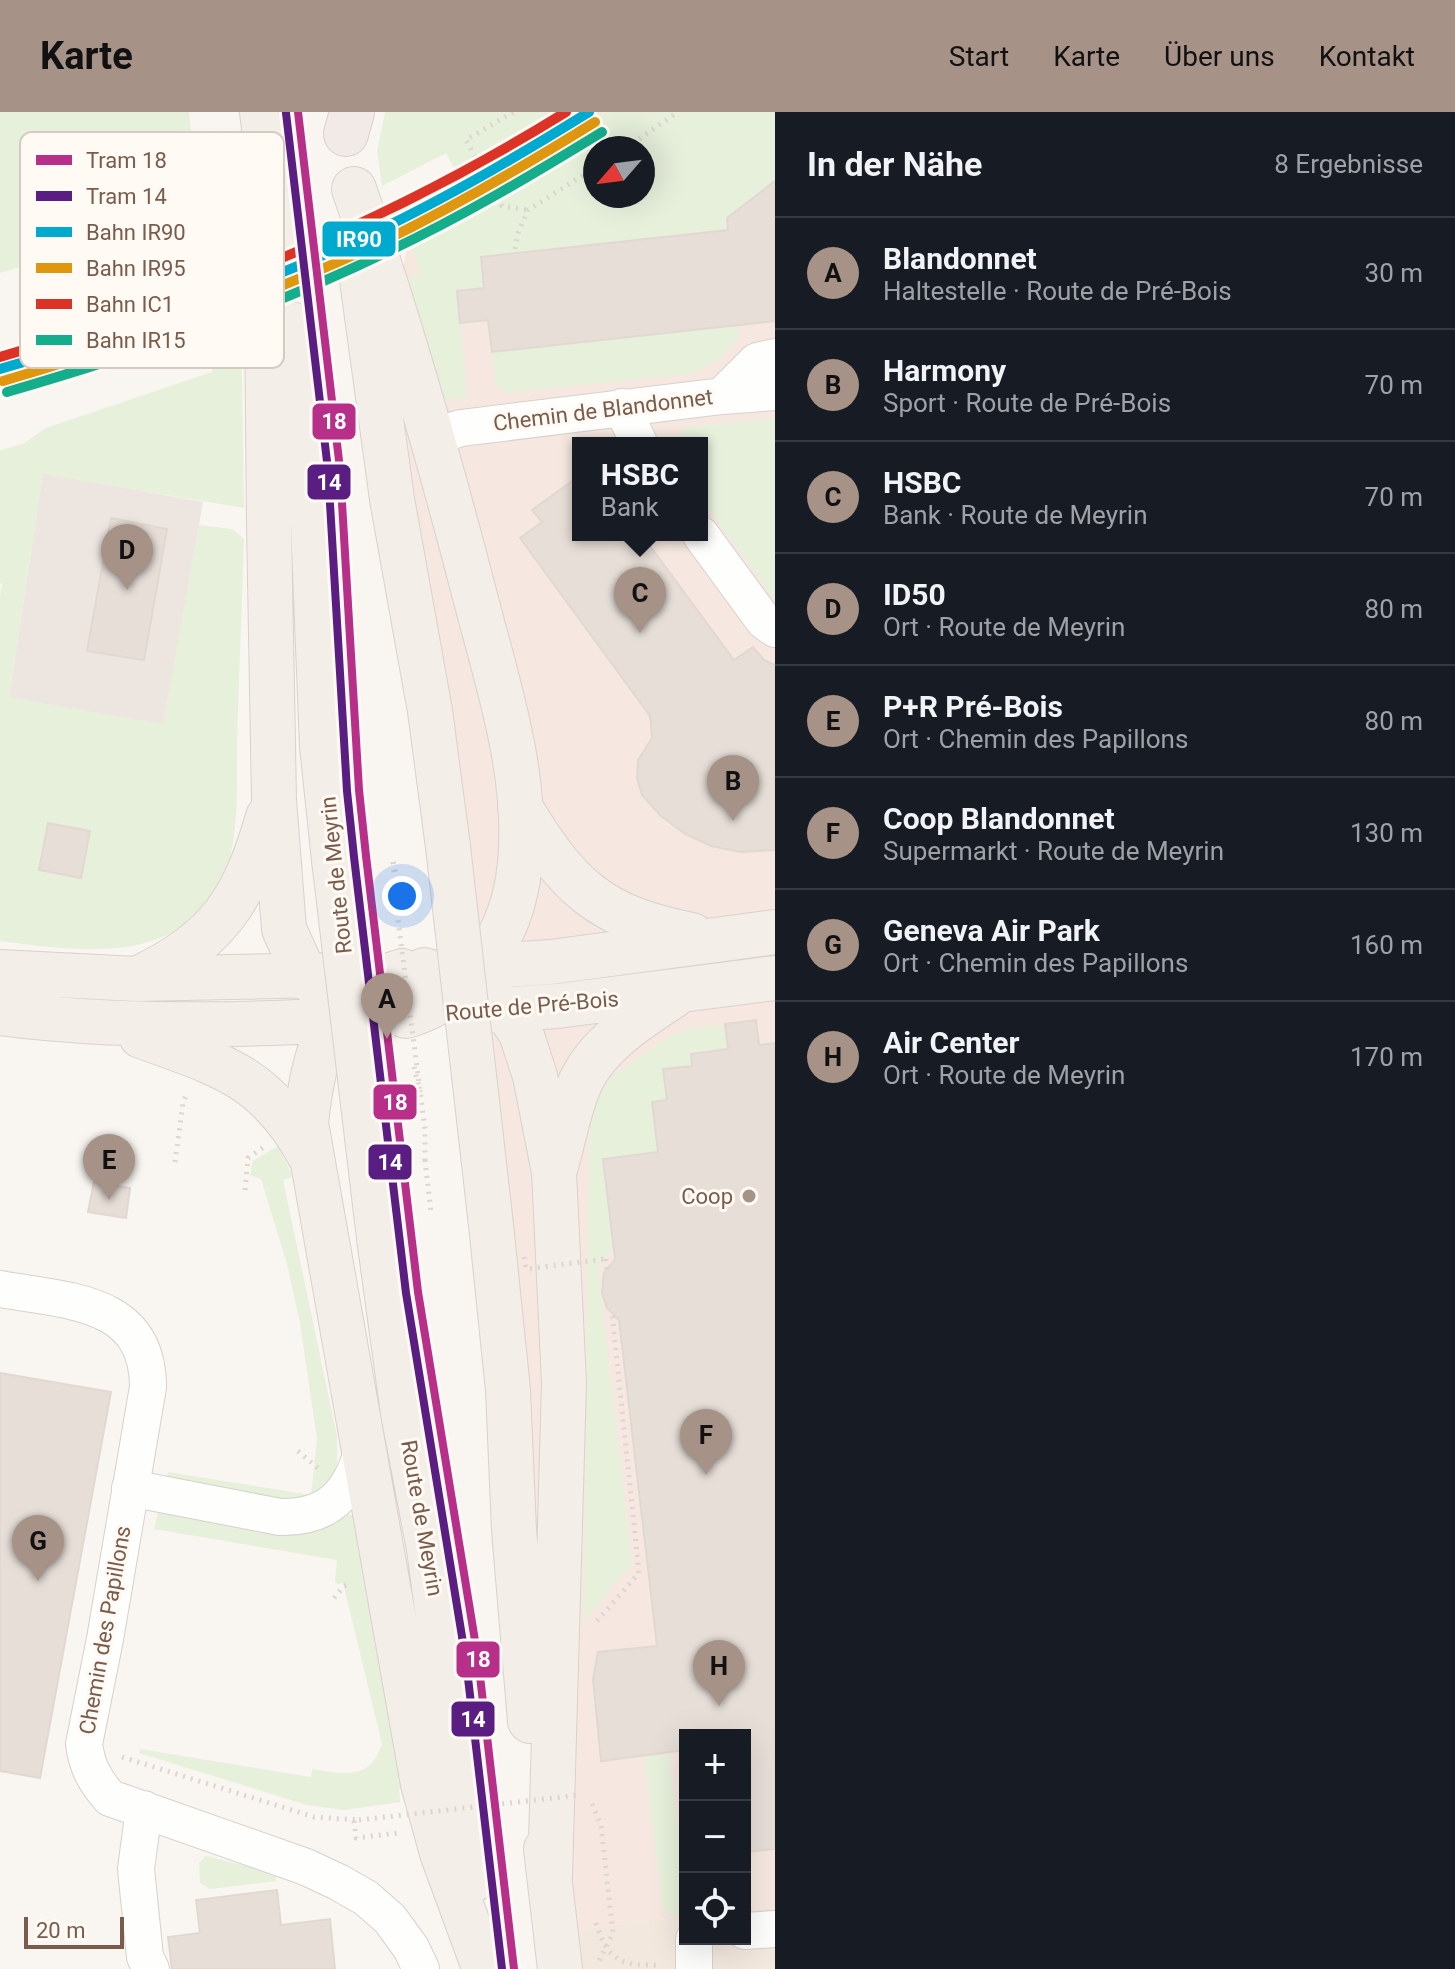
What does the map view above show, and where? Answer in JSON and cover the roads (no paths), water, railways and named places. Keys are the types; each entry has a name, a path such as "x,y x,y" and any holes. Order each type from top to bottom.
{"main road":[{"name":"Route de Meyrin","path":"262,112 264,132"},
{"path":"348,119 360,265 392,499 430,711 448,847 508,1390 514,1530 527,1693 560,1969"},
{"path":"354,189 432,437 503,703 520,807 521,840 512,906 502,931 443,972 380,978 338,1012 312,1076 306,1123 423,1784 442,1853 483,1966"},
{"name":"Route de Meyrin","path":"284,285 300,394 313,522 322,746 334,860 379,1238 403,1413 435,1591 483,1966"},
{"path":"268,368 274,800 284,929 305,976 338,1012"},
{"path":"137,979 191,948 231,908 254,864 274,800"},
{"path":"520,807 561,869 595,900 618,914 664,929 718,940"},
{"name":"Route de Pré-Bois","path":"0,972 137,979 443,972 551,962 775,932"},
{"path":"443,972 486,994 505,1009 521,1033 530,1055 554,1172 564,1383 550,1877"},
{"path":"396,1016 425,1010 444,1000 443,972"},
{"name":"Route de Pré-Bois","path":"0,1013 101,1022 232,1025 338,1012 396,1016 505,1009 679,992 775,978"},
{"path":"554,1172 582,1080 630,1025 679,992"},
{"path":"101,1022 220,1064 256,1086 285,1115 311,1158"}],"street":[{"path":"722,396 757,361 775,357"},
{"name":"Chemin de Blandonnet","path":"432,437 461,428 622,407 775,392"},
{"path":"622,407 636,437"},
{"path":"705,541 764,621 775,629"},
{"name":"Chemin des Papillons","path":"0,1289 99,1308 121,1321 144,1353 148,1387 84,1744 86,1762 95,1782 110,1798 306,1867 366,1898 402,1934 421,1969"},
{"path":"130,1488 280,1517 304,1516 339,1498 357,1471 363,1449"},
{"path":"144,1809 136,1869 145,1957 151,1969"},
{"path":"751,1931 775,1929"},
{"path":"694,1945 694,1969"}],"tram line":[{"name":"18","path":"298,112 340,469 359,790 366,856 418,1292 478,1659 514,1969"},
{"name":"14","path":"286,113 328,470 347,791 354,857 406,1293 466,1661 502,1969"}],"rail line":[{"name":"IC1","path":"284,257 430,189 566,112"},
{"name":"IR90","path":"284,271 404,218 589,112"},
{"name":"IR95","path":"284,285 384,241 465,199 595,122"},
{"name":"IR15","path":"284,298 417,238 602,132"},
{"name":"IC1","path":"0,357 20,351"},
{"name":"IR90","path":"0,369 20,363"},
{"name":"IR95","path":"3,381 45,368"},
{"name":"IR15","path":"7,392 85,368"}],"place":[{"name":"ID50","path":"127,590"},
{"name":"HSBC","path":"640,633"},
{"name":"Harmony","path":"733,821"},
{"name":"Blandonnet","path":"387,1039"},
{"name":"Coop","path":"749,1196"},
{"name":"P+R Pré-Bois","path":"109,1200"},
{"name":"Coop Blandonnet","path":"706,1475"},
{"name":"Geneva Air Park","path":"38,1581"},
{"name":"Air Center","path":"719,1706"}]}
